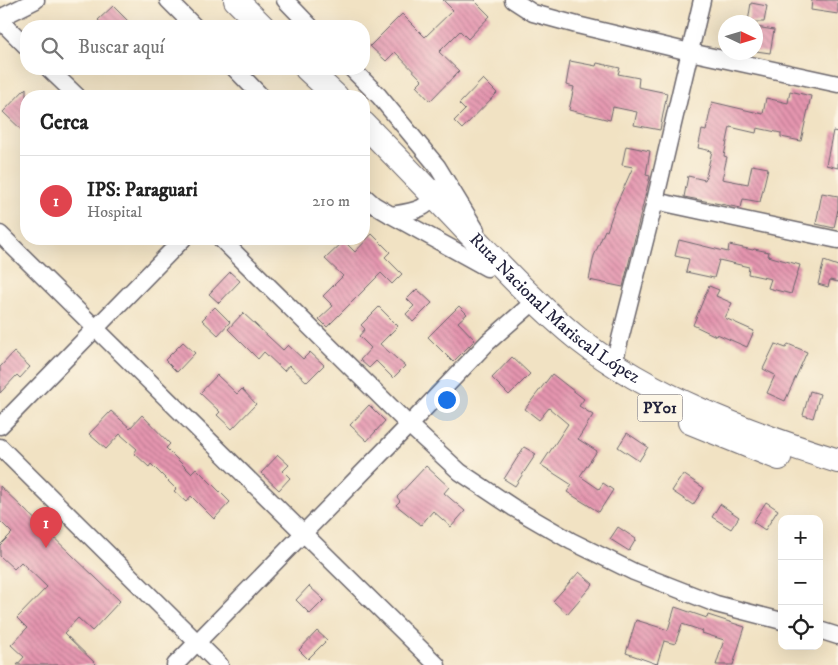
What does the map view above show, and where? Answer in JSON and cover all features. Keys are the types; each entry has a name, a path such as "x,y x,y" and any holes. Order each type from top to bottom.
{"highway":[{"path":"220,0 240,20"},
{"path":"236,0 256,20"},
{"path":"297,75 314,90"},
{"path":"313,75 330,90"},
{"name":"Ruta Nacional Mariscal López","path":"370,131 529,306 576,349 619,381 668,413 742,444 838,476"},
{"name":"Ruta Nacional Mariscal López","path":"370,145 431,200"},
{"name":"Ruta Nacional Mariscal López","path":"491,263 563,326 614,363 676,399 803,450 838,461"}],"street":[{"path":"20,40 0,19 36,0"},
{"path":"168,0 188,20"},
{"path":"284,0 304,20"},
{"path":"513,0 533,13 577,26 838,84"},
{"path":"614,363 655,201 702,0"},
{"path":"55,75 71,90"},
{"path":"241,75 255,90"},
{"path":"358,75 379,96 437,166 491,263"},
{"path":"391,215 405,213 431,200 437,166"},
{"path":"370,201 391,215 491,263"},
{"path":"655,201 838,240"},
{"path":"0,234 437,665"},
{"path":"0,426 177,245"},
{"path":"226,245 409,426 460,472 514,508 572,542 634,572 716,604 778,620"},
{"path":"175,665 409,426 488,342 529,306"},
{"path":"0,447 220,665"},
{"path":"823,631 838,636"}],"building":[{"path":"443,0 474,0 490,16 468,39 460,31 439,52 459,71 430,101 416,86 422,80 395,52 386,61 370,46 402,14 425,37 453,10"},
{"path":"812,0 838,0 838,14 811,10"},
{"path":"751,3 767,6 764,22 763,15 749,15"},
{"path":"113,6 127,20 98,20"},
{"path":"763,28 774,30 770,53 763,52"},
{"path":"570,61 596,66 597,63 620,68 618,74 639,78 638,87 667,93 660,130 634,125 637,112 613,107 610,120 569,110 574,87 566,85"},
{"path":"483,79 497,93 462,129 454,121 465,110 459,104"},
{"path":"790,91 811,96 801,141 781,137 781,133 757,128 756,133 730,127 724,156 727,157 722,179 748,184 752,165 768,168 760,202 743,199 741,208 684,197 688,176 705,180 712,151 698,148 702,130 706,131 712,102 763,114 766,98 788,103"},
{"path":"20,94 20,128 3,112"},
{"path":"833,131 838,132 838,168 826,165"},
{"path":"626,146 650,151 646,175 650,176 623,287 589,280 594,256 605,230 607,231 615,207 633,167 622,165"},
{"path":"822,193 838,196 838,209 834,228 816,224"},
{"path":"372,234 390,252 385,257 402,274 392,284 381,273 327,327 319,319 333,306 323,296 343,276 325,259 340,245 348,245 355,252 362,245 370,245 370,236"},
{"path":"679,240 728,252 729,245 769,252 768,256 800,265 791,294 768,288 771,279 748,274 749,267 719,260 714,278 686,272 689,259 675,256"},
{"path":"824,261 838,266 838,282 830,280 828,287 818,284"},
{"path":"230,272 240,281 219,303 209,294"},
{"path":"709,286 719,290 716,296 732,303 725,318 754,331 747,347 717,334 716,336 693,325"},
{"path":"417,289 432,303 413,322 406,314 414,306 407,299"},
{"path":"459,306 467,314 458,322 475,340 453,362 428,337"},
{"path":"215,307 230,322 218,335 202,320"},
{"path":"379,307 398,326 380,344 405,366 393,378 376,361 369,368 360,360 371,348 359,336 365,329 361,325"},
{"path":"243,313 283,350 288,345 303,359 310,352 324,365 307,382 289,365 284,371 264,352 258,359 228,329"},
{"path":"183,342 195,353 177,372 165,360"},
{"path":"775,344 786,348 788,344 807,352 785,401 767,393 775,375 763,369"},
{"path":"14,352 30,367 20,378 17,375 0,393 0,367"},
{"path":"512,357 530,374 509,395 492,378"},
{"path":"552,374 584,399 579,406 593,415 578,439 597,451 580,476 599,489 603,483 613,490 599,512 567,492 572,485 541,465 568,424 549,408 539,420 525,409"},
{"path":"217,375 237,394 242,389 256,404 232,429 217,415 220,412 200,393"},
{"path":"810,391 820,394 813,418 803,415"},
{"path":"369,405 385,421 367,441 350,425"},
{"path":"111,411 130,428 142,415 170,444 166,448 191,473 196,468 230,502 214,519 191,496 186,502 151,464 149,467 134,453 137,449 120,434 106,449 89,434"},
{"path":"627,433 648,447 639,461 618,447"},
{"path":"524,447 536,454 515,486 504,479"},
{"path":"278,455 289,465 283,471 290,478 279,490 261,473"},
{"path":"426,466 449,487 444,493 465,511 451,527 433,511 421,525 396,505 400,501 397,497"},
{"path":"683,474 704,488 693,505 672,491"},
{"path":"0,486 120,601 92,631 78,618 64,633 97,665 17,665 24,657 11,645 27,628 17,618 47,587 21,562 14,569 0,556 0,545 12,533 0,521"},
{"path":"766,502 778,510 765,530 753,522"},
{"path":"720,504 739,517 731,529 712,517"},
{"path":"618,527 636,539 629,551 610,539"},
{"path":"579,572 593,584 567,614 553,601"},
{"path":"309,586 324,600 310,614 296,600"},
{"path":"675,607 707,618 708,615 745,627 733,665 716,665 724,640 682,624 675,644 664,641 657,664 626,653 636,620 668,630"},
{"path":"317,631 327,640 308,659 299,650"}],"place":[{"name":"IPS: Paraguari","path":"46,548"}]}
